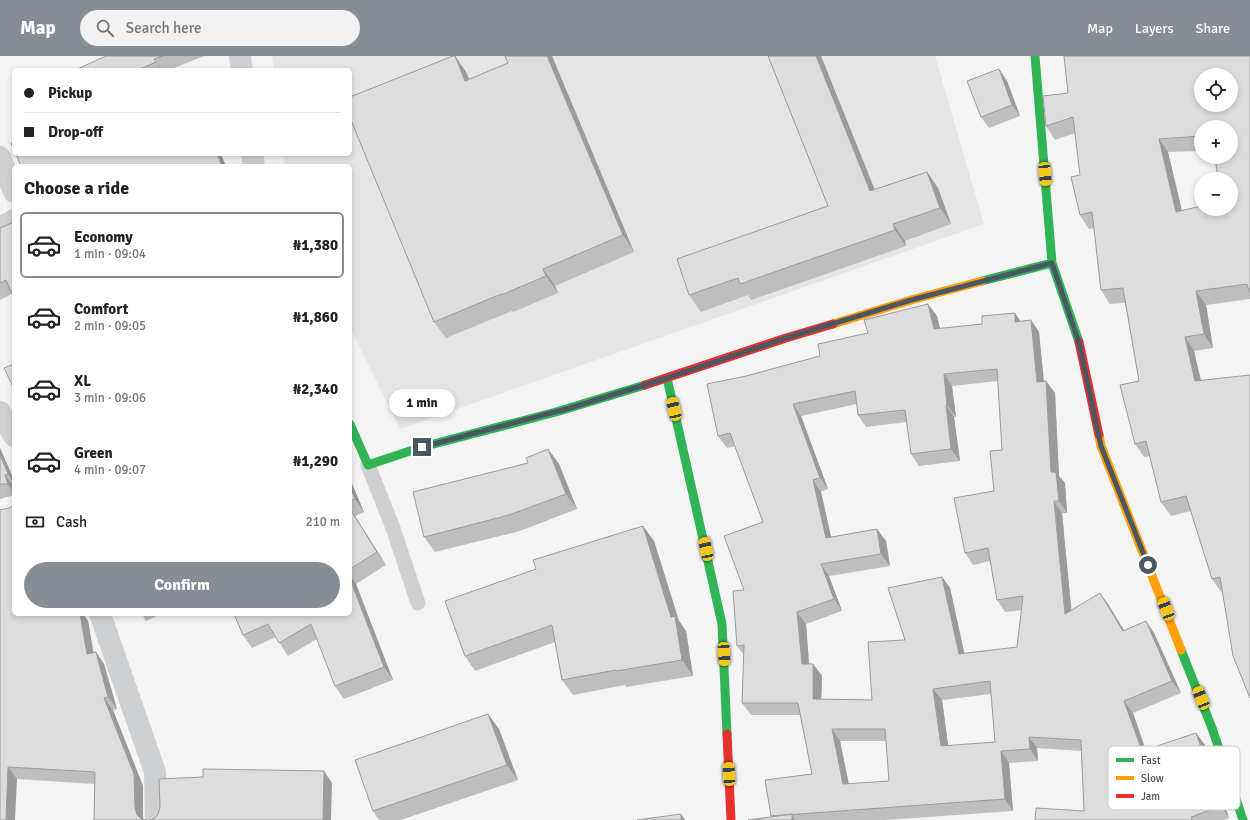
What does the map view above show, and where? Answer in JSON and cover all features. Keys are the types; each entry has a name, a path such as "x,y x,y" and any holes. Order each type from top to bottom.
{"street":[{"path":"240,56 242,68"},
{"path":"1035,56 1052,263 1079,343 1101,446 1218,746"},
{"path":"0,158 12,187"},
{"path":"0,228 12,221"},
{"path":"352,429 368,465 422,447 556,412 667,378 786,338 911,300 1052,263"},
{"path":"667,378 722,624 731,820"},
{"path":"0,412 12,433"},
{"path":"101,616 155,772 156,820"},
{"path":"1240,810 1243,820"}],"lane":[{"path":"368,465 393,528 418,603"}],"shaded area":[{"path":"272,56 935,56 984,224 400,429 352,332 352,164 285,164 283,156 352,156 352,68 274,68"}],"building":[{"path":"106,56 163,56 154,59 156,62 142,68 79,68"},
{"path":"453,56 455,56 465,81 508,63 505,56 547,56 623,235 543,269 546,276 434,322 352,123 352,96"},
{"path":"768,56 816,56 870,191 927,172 940,208 893,224 895,230 740,284 738,278 689,295 677,259 828,206"},
{"path":"1064,56 1250,56 1250,293 1247,284 1196,291 1204,334 1185,337 1195,381 1250,375 1250,698 1233,656 1220,577 1212,579 1186,496 1161,502 1146,441 1135,444 1120,385 1139,381 1123,288 1101,290 1092,212 1080,215 1071,177 1080,175 1073,117 1046,126 1043,96 1068,93","holes":["1194,120 1238,120 1238,164 1216,164 1217,172 1238,172 1238,216 1194,216 1194,208 1176,212 1159,139 1194,136"]},
{"path":"999,69 1012,105 981,117 967,81"},
{"path":"17,156 218,156 221,164 20,164"},
{"path":"12,223 12,294 6,280 0,283 0,228"},
{"path":"928,304 934,329 982,324 982,316 1015,313 1015,322 1031,320 1037,382 1046,381 1051,472 1056,472 1059,501 1054,501 1065,614 1100,593 1123,631 1146,621 1172,681 1124,701 1140,746 1108,746 1108,810 1210,810 1191,817 1192,820 1035,820 1036,808 1084,811 1081,740 1029,737 1030,749 1001,751 1005,799 771,816 765,780 812,774 798,703 742,703 744,645 737,646 733,591 744,590 724,536 763,522 730,433 718,436 707,384 746,376 820,356 818,344 868,333 864,320","holes":["997,369 1002,450 990,451 994,491 954,498 965,553 988,548 997,600 1023,596 1017,647 959,654 942,577 888,588 905,640 868,642 872,700 813,699 813,664 802,664 797,612 834,599 821,564 881,554 877,529 826,538 813,480 820,478 793,404 855,391 858,415 905,410 911,454 951,449 944,374","990,681 995,742 941,746 933,689","832,729 885,729 889,781 843,784"]},
{"path":"12,365 12,385 4,368"},
{"path":"548,449 566,494 509,515 424,537 413,492 528,463 526,458"},
{"path":"0,455 8,474 5,475 8,484 0,484"},
{"path":"352,492 355,499 352,500"},
{"path":"12,506 12,616 80,616 87,654 96,652 108,697 104,698 134,774 135,808 137,815 142,819 147,820 94,820 95,772 8,767 6,820 0,820 0,510"},
{"path":"352,512 377,552 352,568"},
{"path":"643,526 671,617 675,616 682,660 562,680 552,625 465,656 445,601 536,569 533,560"},
{"path":"352,584 384,667 335,686 311,624 279,643 268,624 243,635 235,616 352,616"},
{"path":"488,714 507,765 373,811 355,760"},
{"path":"1196,733 1200,746 1157,746"},
{"path":"203,769 324,771 323,820 149,820 154,819 158,814 160,807 159,779 203,777"},
{"path":"681,814 681,820 637,820"},
{"path":"792,814 792,820 748,820"}],"traffic: fast":[{"path":"1035,56 1052,263 1079,342"},
{"path":"982,281 1052,263"},
{"path":"667,378 722,624 727,734"},
{"path":"352,429 368,465 422,447 556,412 645,385"},
{"path":"1181,650 1218,746"},
{"path":"1240,810 1243,820"}],"traffic: slow":[{"path":"833,324 911,300 982,281"},
{"path":"1099,435 1101,446 1181,650"}],"traffic: jam":[{"path":"645,385 833,324"},
{"path":"1079,342 1099,435"},
{"path":"727,734 731,820"}],"route":[{"path":"422,447 570,408 667,378 786,338 911,300 1052,263 1079,343 1101,446 1148,565"}]}
